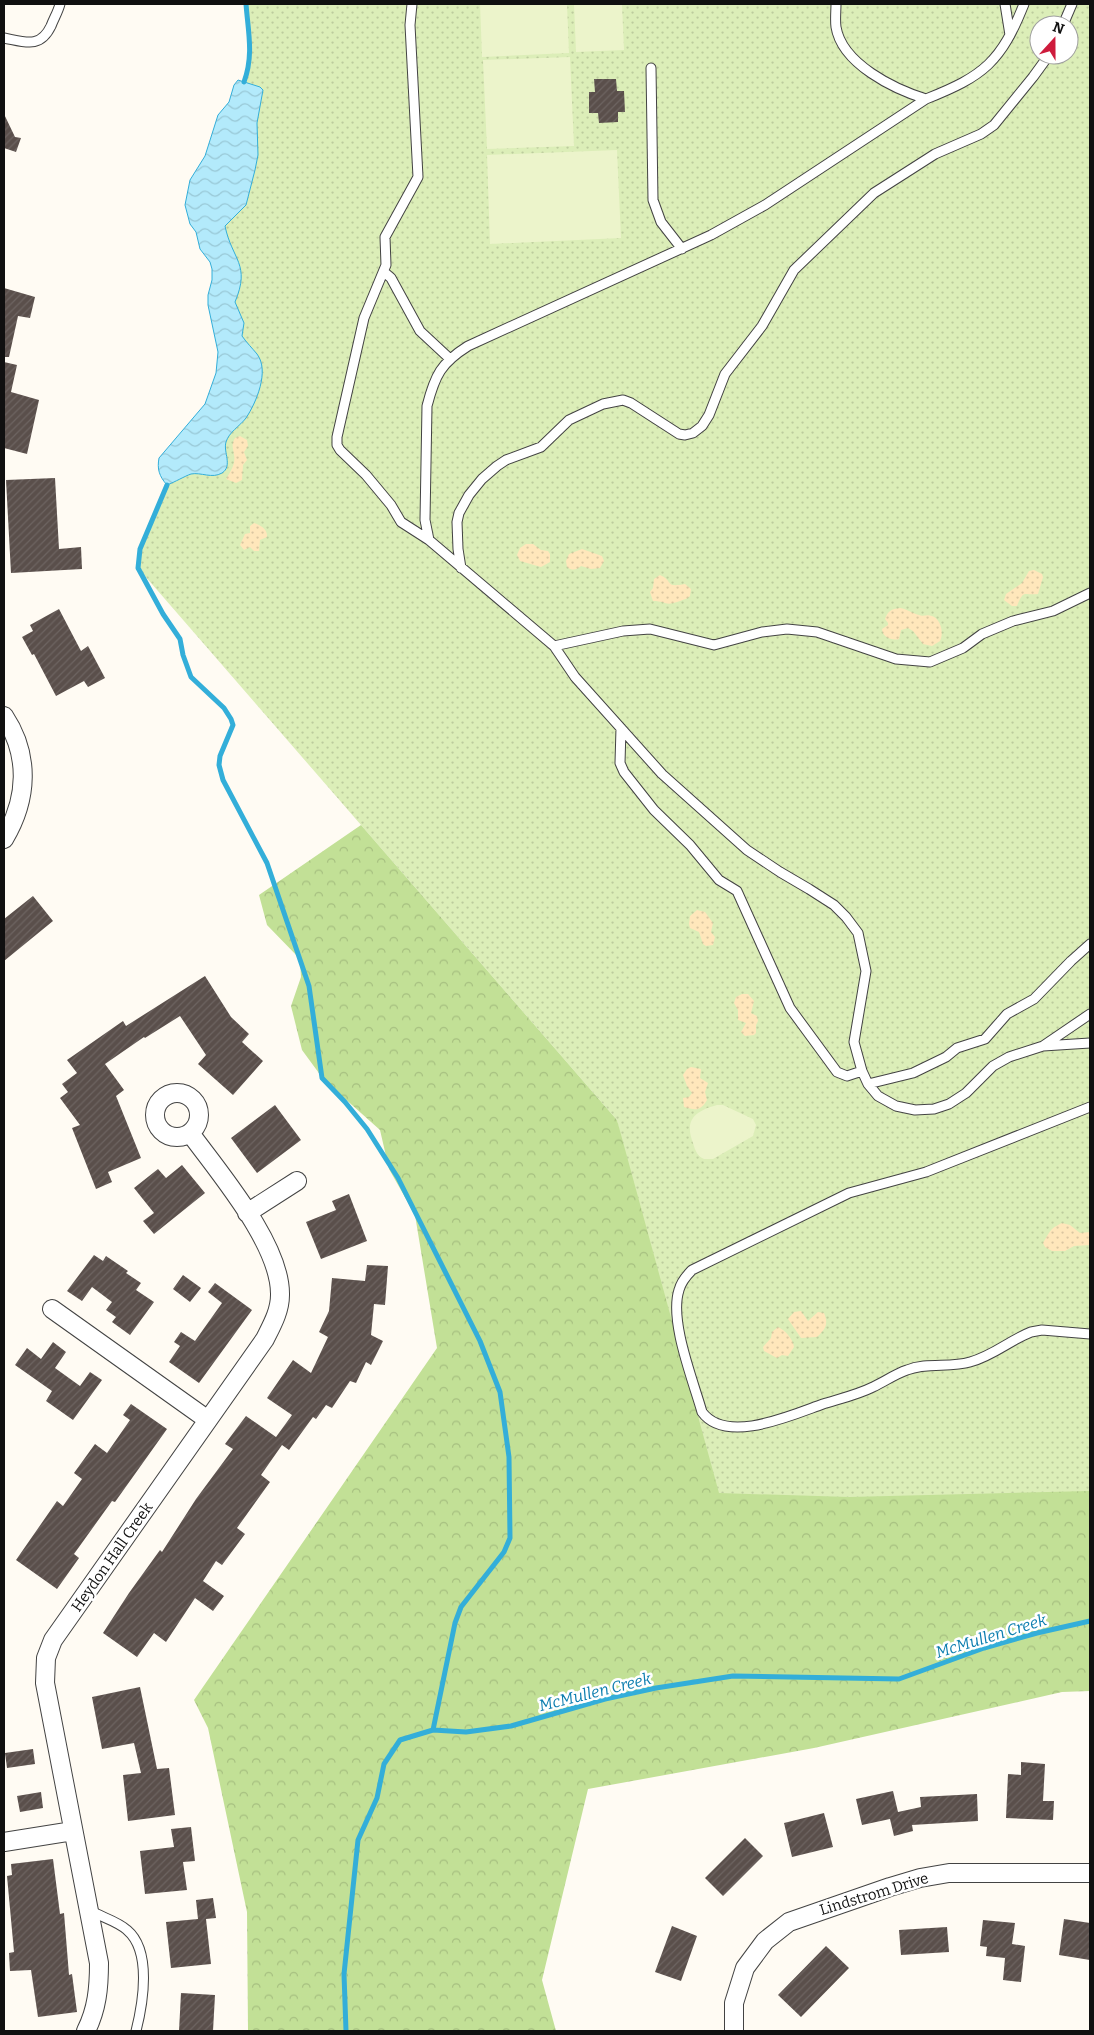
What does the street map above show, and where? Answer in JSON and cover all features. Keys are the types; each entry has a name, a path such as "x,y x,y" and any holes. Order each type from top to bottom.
{"street":[{"path":"4,716 17,744 24,782 21,802 14,821 4,839"},
{"name":"Heydon Hall Creek","path":"86,2031 95,2010 99,1987 99,1964 45,1683 46,1658 53,1640 265,1339 276,1317 280,1297 274,1260 247,1213 190,1133"},
{"path":"247,1213 297,1182"},
{"path":"52,1309 208,1420"},
{"path":"4,1842 73,1831"},
{"name":"Lindstrom Drive","path":"734,2031 734,2003 745,1968 766,1940 789,1922 890,1887 920,1878 949,1873 1090,1874"}],"lane":[{"path":"4,38 37,42 46,36 60,4"},
{"path":"412,4 410,24 418,177 386,237 386,264 367,306 364,318 337,437 337,445 340,450 366,475 391,505 400,522 429,540 554,646 575,677 662,774 747,850 834,905 846,917 858,933 866,971 854,1042 862,1071 868,1084 878,1096 896,1106 914,1110 934,1109 949,1104 966,1093 993,1066 1009,1057 1043,1046 1090,1043"},
{"path":"836,4 836,28 849,53 863,66 884,80 909,93 926,98"},
{"path":"1006,4 1010,35"},
{"path":"429,540 425,520 427,406 440,370 449,358 468,346 711,235 765,205 926,98 954,88 980,73 999,55 1024,4"},
{"path":"461,568 457,535 459,513 469,495 482,479 497,466 506,460 541,447 569,420 615,400 631,403 679,434 693,433 702,426 709,415 725,374 762,326 794,270 874,193 935,154 982,134 994,125 1042,65"},
{"path":"651,68 653,200 661,222 682,248"},
{"path":"384,272 391,278 420,330 449,358"},
{"path":"554,646 623,631 650,629 714,645 762,632 787,629 818,632 896,659 930,662 962,648 982,634 1013,621 1052,611 1090,593"},
{"path":"621,728 620,763 624,772 654,810 690,845 719,880 737,892 790,1008 802,1026 837,1072 846,1076 862,1071"},
{"path":"868,1084 913,1073 946,1056 957,1048 985,1039 1007,1014 1034,998 1090,944"},
{"path":"1043,1046 1090,1014"},
{"path":"1090,1107 926,1172 850,1193 692,1270 678,1290 677,1308 678,1331 702,1412 707,1419 726,1426 747,1426 774,1421 873,1387 908,1369 973,1362 1031,1332 1042,1330 1090,1334"},
{"path":"89,1910 119,1924 136,1938 144,1970 142,2006 136,2031"}],"green space":[{"path":"246,4 1090,4 1090,1621 732,1667 617,1120 138,568 142,544 167,485 166,460 228,393 219,253 244,82 249,62 250,43"},
{"path":"480,4 567,4 569,53 482,57"},
{"path":"574,4 622,4 624,50 576,52"},
{"path":"570,57 574,146 487,149 483,60"},
{"path":"617,150 621,238 490,244 487,155"},
{"path":"361,825 617,1120 719,1493 849,1497 1090,1491 1090,1691 1062,1692 814,1748 588,1789 542,1980 556,2031 248,2031 247,1912 208,1728 194,1700 437,1348 415,1215 389,1169 380,1130 324,1080 302,1050 291,1006 301,977 300,959 267,925 259,895"},
{"path":"723,1105 753,1119 756,1125 753,1136 713,1159 704,1159 695,1148 691,1135 691,1122 703,1110"}],"sand":[{"path":"240,436 247,440 248,446 244,452 247,460 243,465 242,480 236,483 226,479 234,462 233,442 235,438"},
{"path":"254,523 265,530 267,537 260,540 259,551 254,551 250,547 244,550 240,545 245,534 250,533 250,526"},
{"path":"526,544 533,544 541,550 548,551 550,562 541,567 520,561 517,555 520,548"},
{"path":"582,549 602,556 604,561 600,568 591,569 581,566 573,569 567,567 566,561 569,554"},
{"path":"1034,570 1042,574 1043,577 1038,594 1023,595 1017,606 1012,606 1004,600 1006,594 1022,583 1029,571"},
{"path":"660,575 674,585 685,584 691,589 690,596 671,604 653,601 650,592 653,588 654,579"},
{"path":"900,608 921,616 930,615 938,620 942,634 940,641 932,646 923,644 913,631 908,628 901,630 899,639 891,639 886,636 882,629 888,625 885,619 886,616 890,611"},
{"path":"697,910 705,912 713,923 711,932 715,937 713,945 706,946 703,944 699,932 690,928 690,916"},
{"path":"748,994 754,1001 751,1013 757,1016 758,1021 754,1035 745,1036 741,1032 746,1023 738,1020 738,1010 734,1003 736,997"},
{"path":"691,1067 701,1069 700,1078 708,1083 705,1092 707,1100 702,1107 697,1109 684,1107 683,1098 689,1097 692,1093 683,1075"},
{"path":"1062,1223 1070,1225 1080,1233 1090,1232 1090,1245 1074,1246 1065,1251 1052,1251 1045,1247 1043,1243 1050,1231"},
{"path":"801,1311 808,1321 818,1312 824,1313 825,1326 817,1337 801,1338 788,1319 794,1312"},
{"path":"778,1327 788,1335 794,1347 788,1356 782,1355 777,1358 764,1351 763,1347 771,1338 772,1332"}],"water":[{"path":"238,80 260,87 263,90 257,123 258,155 246,205 225,226 241,270 241,279 235,302 244,323 242,336 261,361 262,378 250,412 226,442 227,467 225,470 218,475 191,474 167,485 159,472 159,458 205,404 216,373 218,352 208,305 212,269 210,262 200,249 196,232 190,224 185,205 190,180 205,156 218,115 229,102 234,85"}],"building":[{"path":"594,79 616,79 617,91 624,91 625,112 618,112 618,122 599,123 598,113 589,113 589,92 595,92"},
{"path":"4,114 15,137 21,138 16,152 4,148"},
{"path":"4,288 35,297 30,318 18,316 9,357 4,357"},
{"path":"4,362 17,365 11,392 39,400 27,454 4,448"},
{"path":"55,478 59,549 81,547 82,569 11,573 6,480"},
{"path":"59,609 81,651 88,646 105,678 88,687 84,681 56,696 34,654 32,655 22,637 33,631 30,625"},
{"path":"33,896 53,921 4,961 4,919"},
{"path":"205,976 231,1017 249,1034 242,1042 263,1061 233,1095 198,1064 206,1055 180,1016 144,1037 105,1064 124,1090 116,1096 141,1158 108,1172 112,1182 96,1189 72,1128 80,1125 60,1098 68,1092 62,1084 77,1073 67,1060 123,1021 126,1026"},
{"path":"275,1105 301,1140 257,1173 231,1138"},
{"path":"182,1165 205,1193 154,1234 143,1221 154,1213 134,1188 158,1169 166,1178"},
{"path":"349,1194 367,1241 321,1259 306,1222 336,1210 332,1201"},
{"path":"94,1255 103,1261 106,1256 128,1271 126,1273 141,1283 136,1290 154,1302 130,1335 112,1322 116,1317 106,1310 112,1302 92,1287 82,1301 67,1291"},
{"path":"367,1265 388,1266 385,1305 374,1304 371,1335 383,1341 371,1365 366,1362 356,1383 350,1381 332,1408 326,1405 316,1419 313,1417 289,1450 282,1445 261,1475 270,1482 237,1528 245,1534 222,1565 216,1561 203,1581 224,1596 213,1611 195,1598 166,1642 154,1633 137,1657 103,1633 129,1593 160,1550 162,1552 196,1499 233,1449 225,1444 246,1416 276,1437 292,1415 267,1398 293,1360 311,1373 328,1337 319,1332 329,1311 332,1278 365,1281"},
{"path":"183,1275 201,1288 190,1302 173,1289"},
{"path":"215,1283 252,1310 199,1383 169,1362 180,1346 174,1342 181,1332 195,1341 222,1303 208,1292"},
{"path":"53,1342 66,1352 55,1368 80,1386 90,1372 102,1380 73,1420 46,1401 52,1391 15,1365 27,1348 41,1359"},
{"path":"131,1404 167,1429 115,1502 112,1501 74,1554 79,1558 57,1589 16,1560 57,1501 63,1506 82,1479 74,1473 95,1444 107,1453 130,1420 123,1415"},
{"path":"140,1687 157,1769 169,1768 175,1815 128,1821 123,1775 141,1773 134,1743 102,1749 92,1697"},
{"path":"33,1749 35,1764 7,1768 5,1753"},
{"path":"1021,1762 1045,1764 1043,1801 1054,1801 1053,1820 1006,1818 1008,1774 1021,1775"},
{"path":"893,1791 898,1812 921,1807 920,1797 977,1794 978,1821 912,1825 913,1831 894,1836 890,1819 862,1825 856,1799"},
{"path":"41,1792 43,1808 20,1812 17,1796"},
{"path":"824,1813 833,1847 792,1857 784,1823"},
{"path":"191,1827 195,1861 183,1862 187,1890 145,1894 140,1851 174,1847 171,1829"},
{"path":"745,1838 763,1856 723,1896 705,1878"},
{"path":"53,1859 60,1914 64,1913 69,1975 72,1974 77,2012 38,2017 31,1970 10,1971 9,1953 14,1952 7,1876 12,1875 11,1864"},
{"path":"213,1898 216,1918 206,1919 211,1964 171,1968 166,1922 198,1919 196,1900"},
{"path":"1064,1919 1090,1923 1090,1960 1059,1955"},
{"path":"983,1920 1015,1923 1012,1944 1025,1946 1021,1982 1003,1980 1005,1958 986,1956 987,1947 980,1946"},
{"path":"672,1926 697,1936 681,1981 655,1972"},
{"path":"947,1927 949,1952 901,1955 899,1930"},
{"path":"826,1946 849,1968 801,2017 778,1995"},
{"path":"181,1993 215,1995 213,2031 179,2031"}],"waterway":[{"path":"244,82 250,53 246,4"},
{"path":"167,485 140,549 138,568 163,614 180,639 183,655 191,677 224,708 231,719 233,725 220,756 219,765 223,780 267,863 309,986 322,1078 367,1129 398,1178 480,1341 500,1392 509,1457 510,1538 504,1552 461,1607 455,1623 433,1730"},
{"name":"McMullen Creek","path":"346,2031 344,1974 358,1840 377,1798 384,1764 400,1740 433,1730 466,1732 511,1726 605,1699 656,1688 733,1676 899,1679 984,1648 1090,1621"}]}
